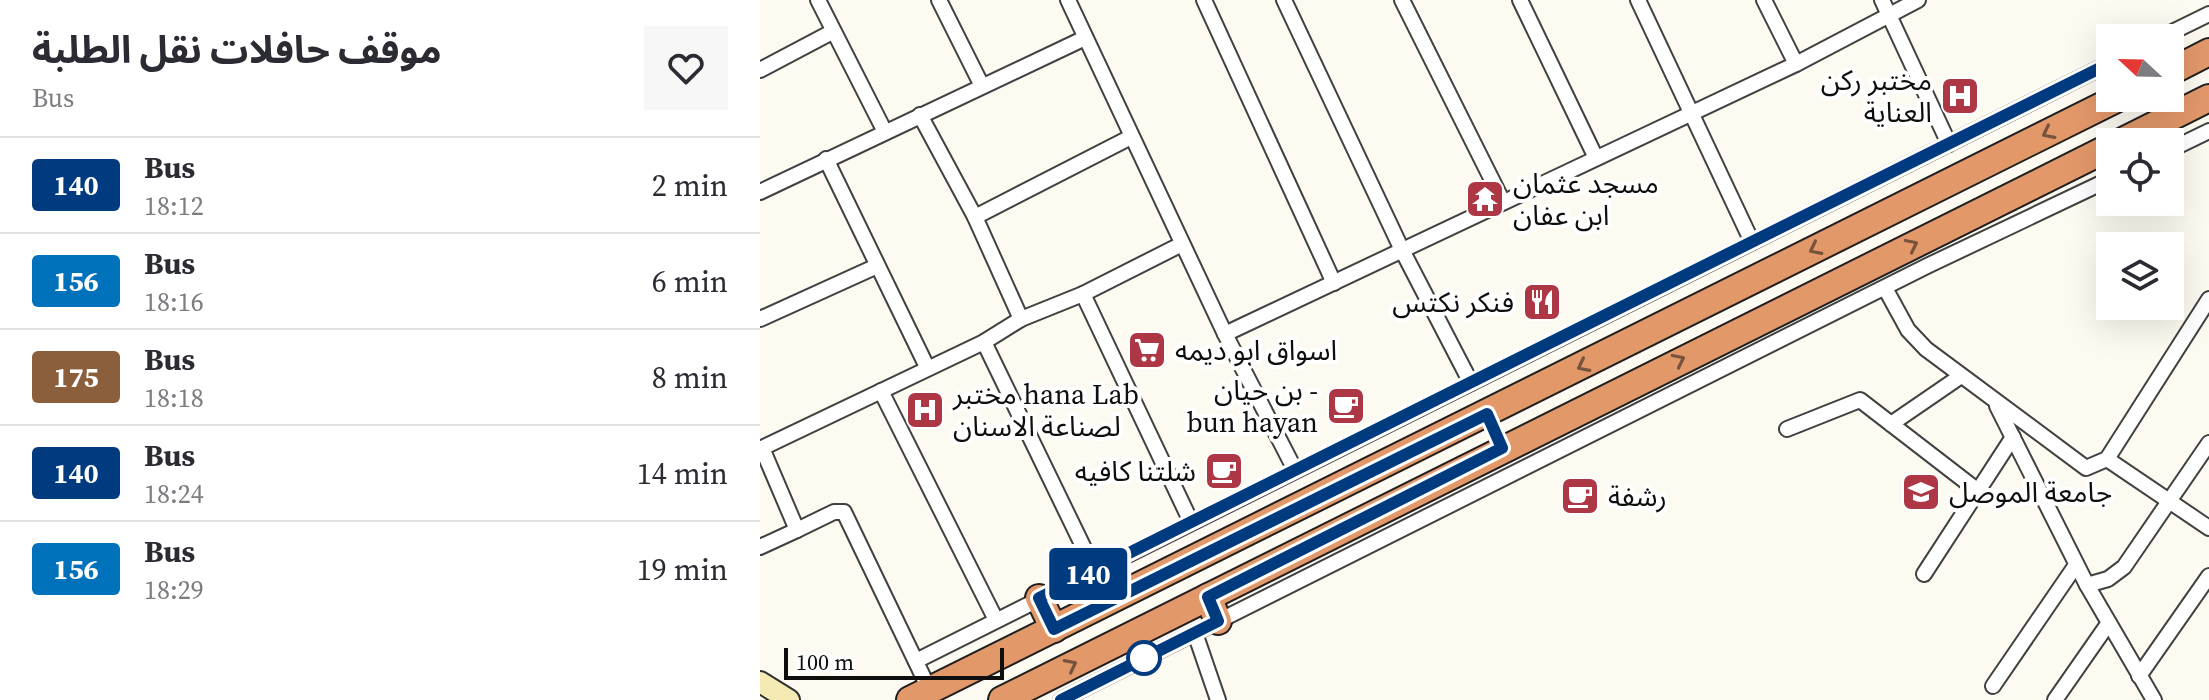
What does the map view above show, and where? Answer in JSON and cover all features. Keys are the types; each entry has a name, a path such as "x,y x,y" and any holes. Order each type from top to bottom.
{"highway":[{"path":"2184,65 2209,52"},
{"path":"2150,128 2209,99"},
{"path":"920,695 2096,109"},
{"path":"1002,700 2096,154"},
{"path":"1487,414 1502,448"},
{"path":"1207,627 1208,597"},
{"path":"1039,598 1054,629"}],"main road":[{"path":"760,682 789,700"}],"street":[{"path":"818,0 885,132"},
{"path":"939,0 982,86"},
{"path":"1068,0 1225,334 1295,470"},
{"path":"1204,0 1334,283"},
{"path":"1284,0 1402,250 1471,383"},
{"path":"1402,0 1503,202"},
{"path":"1520,0 1596,158"},
{"path":"1638,0 1752,242"},
{"path":"1764,0 1796,64"},
{"path":"1225,334 1796,64 1885,7 1918,0"},
{"path":"1885,7 1949,144"},
{"path":"2184,26 2209,14"},
{"path":"760,70 832,32"},
{"path":"760,192 1085,38"},
{"path":"916,661 2096,70"},
{"path":"920,115 975,217 1021,319"},
{"path":"2184,143 2209,131"},
{"path":"975,217 1131,137"},
{"path":"826,159 927,367"},
{"path":"1061,700 2096,186"},
{"path":"797,530 761,449 984,342 1021,319 1083,294 1182,244"},
{"path":"760,319 877,266"},
{"path":"1885,288 1914,337 1995,402 2086,468 2107,459 2209,299"},
{"path":"1083,294 1191,522"},
{"path":"984,342 1095,571"},
{"path":"1891,424 1961,376"},
{"path":"881,391 996,620"},
{"path":"1787,429 1860,400 1978,491"},
{"path":"1995,402 2140,688 2154,700"},
{"path":"1924,574 2013,437"},
{"path":"2087,585 2108,579 2124,567 2171,503 2209,443"},
{"path":"2107,459 2209,528"},
{"path":"760,547 834,512 844,512 916,661 920,695"},
{"path":"1993,686 2076,565"},
{"path":"2140,688 2209,576"},
{"path":"2055,700 2108,624"},
{"path":"1207,627 1218,700"}],"bus line":[{"name":"140","path":"1061,700 1218,621 1208,597 1502,448 1487,414 1054,629 1039,598 2096,70"}],"place":[{"name":"مختبر ركن العناية","path":"1960,96"},
{"name":"مسجد عثمان ابن عفان","path":"1485,199"},
{"name":"فنكر نكتس","path":"1542,302"},
{"name":"اسواق ابو ديمه","path":"1147,350"},
{"name":"بن حيان - bun hayan","path":"1346,406"},
{"name":"مختبر hana Lab لصناعة الاسنان","path":"925,410"},
{"name":"شلتنا كافيه","path":"1224,471"},
{"name":"جامعة الموصل","path":"1921,492"},
{"name":"رشفة","path":"1580,496"}]}
